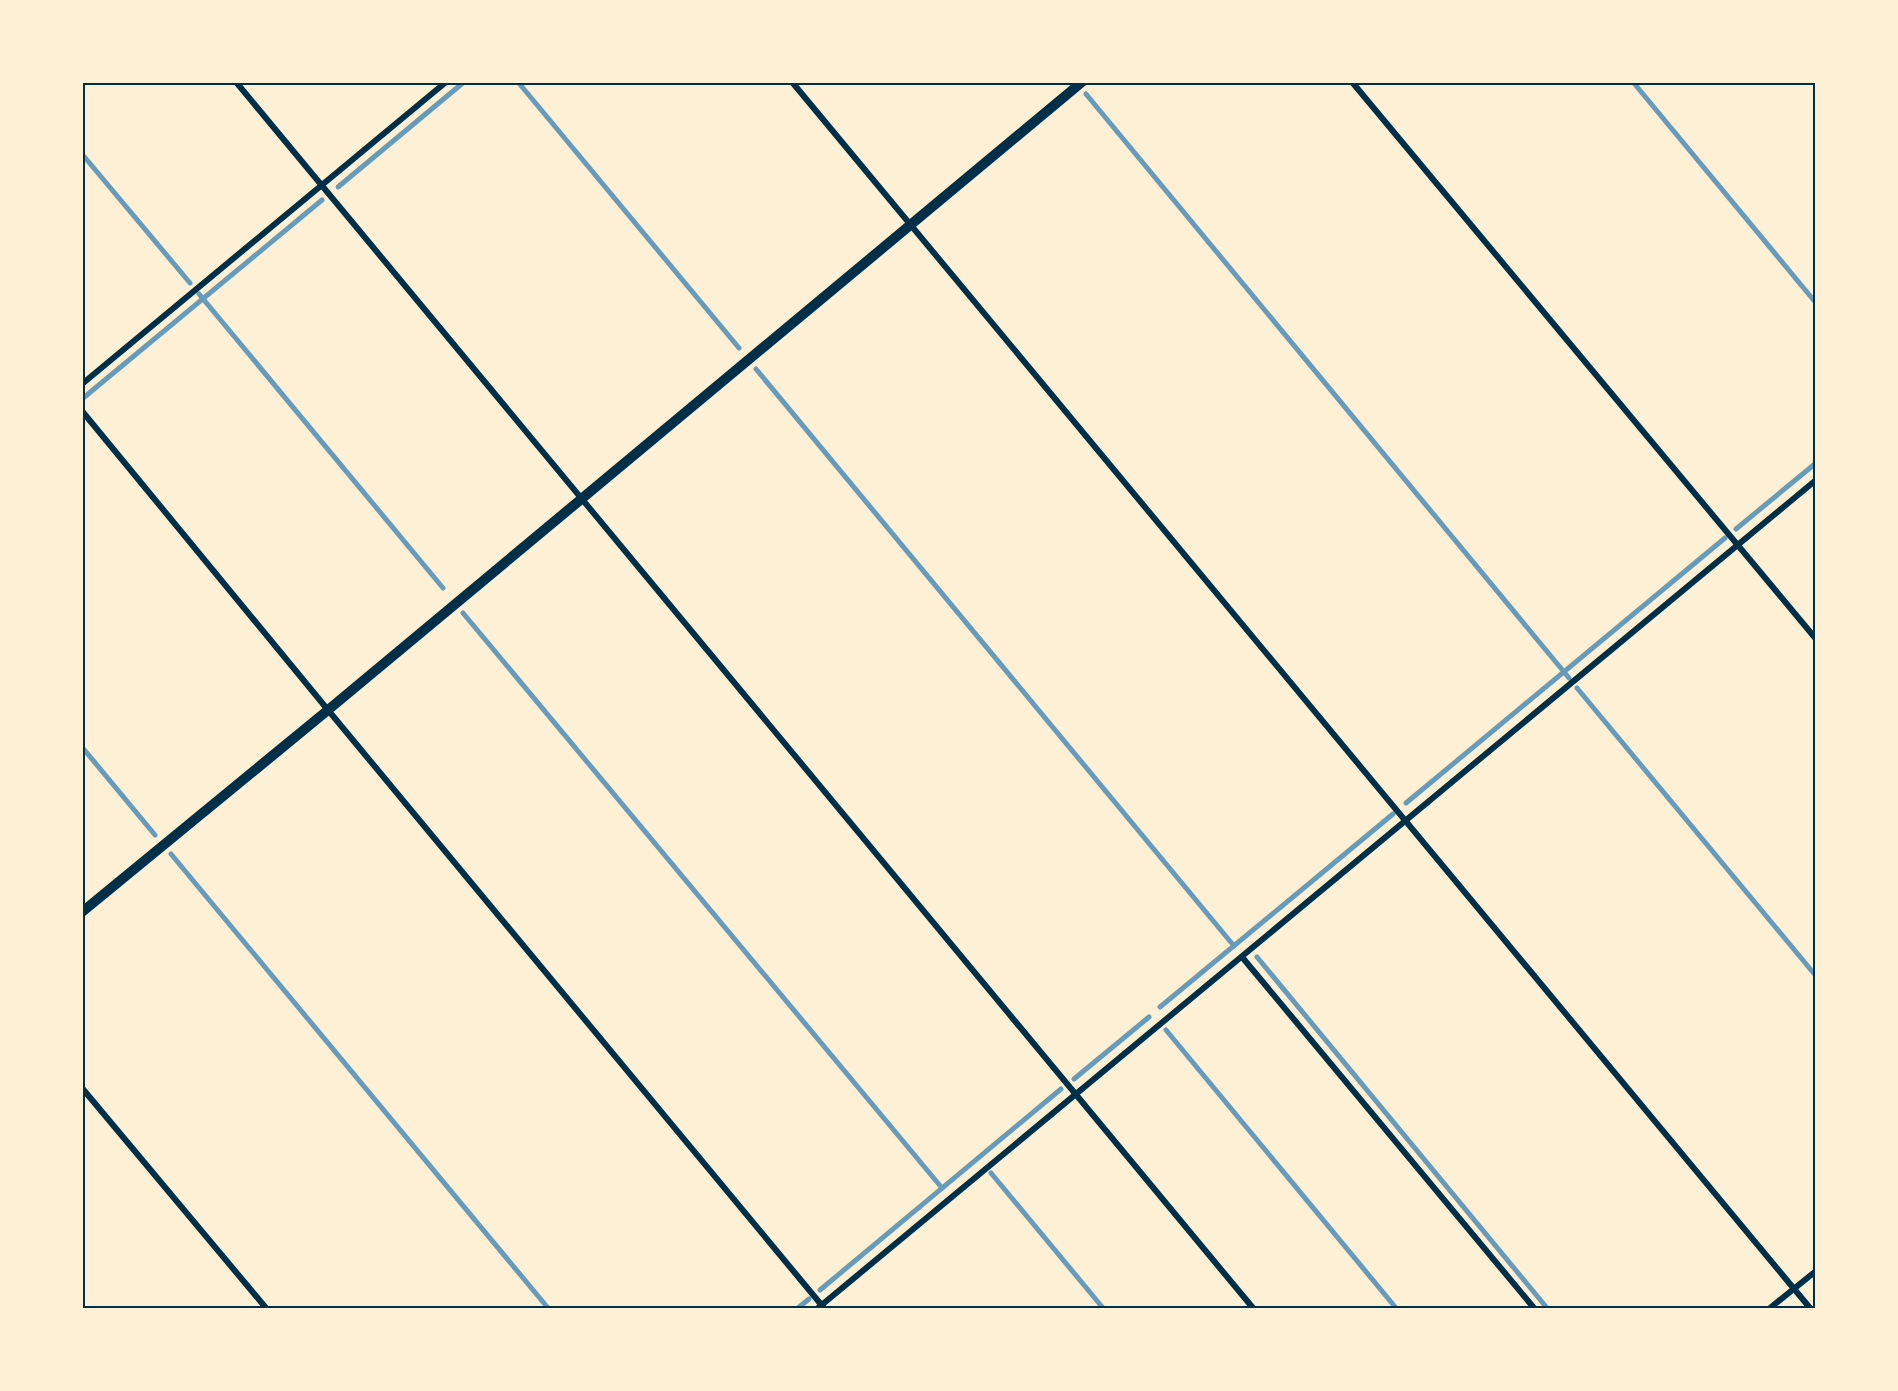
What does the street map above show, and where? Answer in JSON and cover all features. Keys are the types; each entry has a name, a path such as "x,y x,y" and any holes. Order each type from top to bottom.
{"street":[{"path":"236,82 1254,1308"},
{"path":"82,384 446,82"},
{"path":"792,82 1810,1308"},
{"path":"82,912 1082,82"},
{"path":"1352,82 1815,639"},
{"path":"82,411 821,1307 1815,480"},
{"path":"1242,957 1534,1308"},
{"path":"82,1088 266,1308"},
{"path":"1770,1308 1815,1271"}],"waterway":[{"path":"338,187 464,82"},
{"path":"518,82 739,348"},
{"path":"1633,82 1816,303"},
{"path":"1086,94 1569,678"},
{"path":"82,154 190,283"},
{"path":"82,399 322,200"},
{"path":"199,294 443,588"},
{"path":"756,369 1234,946"},
{"path":"1736,529 1816,463"},
{"path":"1406,803 1725,538"},
{"path":"463,613 942,1188"},
{"path":"1577,688 1816,976"},
{"path":"82,747 155,835"},
{"path":"1160,1007 1393,814"},
{"path":"171,854 548,1308"},
{"path":"1257,957 1547,1308"},
{"path":"1074,1079 1149,1017"},
{"path":"1166,1030 1396,1308"},
{"path":"820,1290 1061,1089"},
{"path":"991,1173 1103,1308"},
{"path":"798,1308 809,1299"}]}
